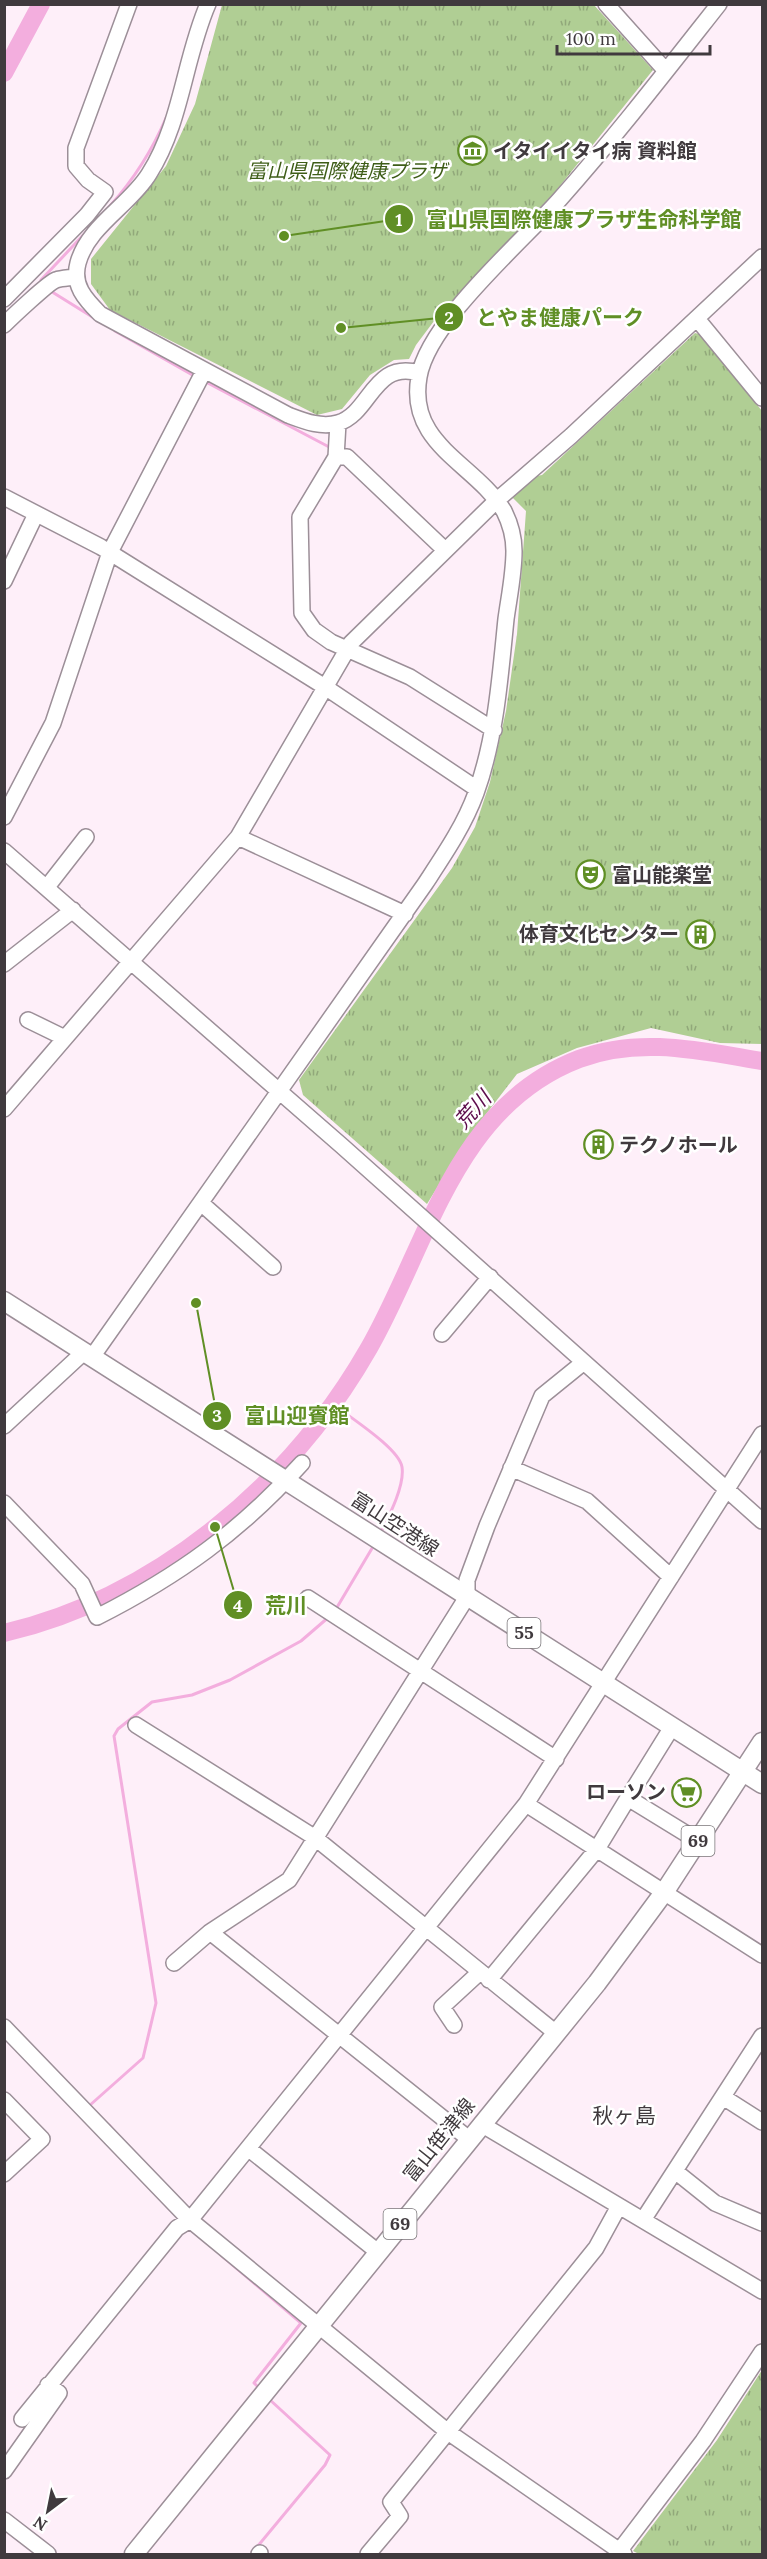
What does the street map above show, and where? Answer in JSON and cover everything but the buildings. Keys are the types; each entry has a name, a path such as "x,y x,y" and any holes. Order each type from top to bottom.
{"main road":[{"name":"富山空港線","path":"4,1301 762,1784"},
{"name":"富山笹津線","path":"134,2554 640,1927 762,1742"}],"street":[{"path":"4,299 87,215 105,192 76,166 76,148 129,4"},
{"path":"208,4 171,129 149,174 87,243 79,261 75,277 83,296 100,314 204,371 295,418 319,424 338,423 347,418 387,376 403,370 419,374"},
{"path":"606,4 666,71"},
{"path":"4,1426 88,1354 201,1203 405,914 446,851 477,789 494,730 514,550 508,521 496,501 437,444 422,418 416,395 419,374 428,350 445,322 561,198 719,4"},
{"path":"4,1109 238,837 348,648 496,501 572,436 760,263"},
{"path":"4,325 16,311 39,295 54,280 75,277"},
{"path":"698,320 762,398"},
{"path":"4,817 53,723 110,552 204,371"},
{"path":"338,423 336,457 300,518 302,613 314,630 410,677 494,730"},
{"path":"336,457 347,457 445,550"},
{"path":"4,497 110,552 325,687 477,789"},
{"path":"4,581 36,514"},
{"path":"47,887 86,837"},
{"path":"238,837 405,914"},
{"path":"4,851 490,1276 762,1521"},
{"path":"4,964 73,910"},
{"path":"28,1020 65,1038"},
{"path":"201,1203 273,1267"},
{"path":"442,1334 490,1276"},
{"path":"174,1963 210,1932 289,1880 467,1596 467,1580 542,1396 584,1362"},
{"path":"22,2419 177,2228 190,2220 526,1804 762,1434"},
{"path":"4,1503 82,1584 97,1617 199,1559 286,1481 302,1463"},
{"path":"511,1468 587,1501 671,1577"},
{"path":"308,1598 556,1759"},
{"path":"136,1725 314,1837 556,2033"},
{"path":"454,2025 442,2007 484,1976 597,1849 672,1727"},
{"path":"628,1798 698,1841"},
{"path":"526,1804 762,1955"},
{"path":"210,1932 469,2139"},
{"path":"4,2027 190,2220 448,2432 620,2553 703,2441 762,2352"},
{"path":"643,2220 762,2036"},
{"path":"723,2097 762,2122"},
{"path":"4,2100 42,2139 4,2174"},
{"path":"481,2124 762,2291"},
{"path":"249,2148 378,2252"},
{"path":"675,2171 715,2203 762,2223"},
{"path":"368,2554 400,2516 391,2502 596,2248 619,2206"},
{"path":"4,2471 59,2393 48,2385"},
{"path":"4,2520 48,2554"}],"green space":[{"name":"富山県国際健康プラザ","path":"222,5 594,5 653,70 555,192 437,317 416,345 409,359 394,360 370,375 342,409 317,415 110,310 91,284 91,259 166,166 195,104"},
{"path":"695,333 702,335 762,411 762,1044 720,1043 651,1028 577,1048 517,1074 467,1139 427,1204 303,1095 299,1080 452,868 475,827 490,782 506,711 517,634 526,511 511,496 531,477 542,475"},
{"path":"762,2370 762,2554 639,2554 633,2551 717,2440"}],"waterway":[{"path":"4,73 41,4"},
{"path":"4,65 8,66"},
{"path":"110,206 142,164 166,118"},
{"path":"43,283 41,280 88,230"},
{"path":"49,290 94,318"},
{"path":"115,331 196,377"},
{"path":"204,381 331,448"},
{"name":"荒川","path":"4,1633 61,1616 115,1592 167,1563 215,1528 260,1488 301,1444 338,1398 369,1348 429,1223 473,1144 502,1110 537,1081 579,1059 625,1048 693,1050 762,1061"},
{"path":"333,1404 383,1442 399,1459 402,1467 401,1483 380,1534"},
{"path":"336,1609 374,1545"},
{"path":"92,2108 89,2106 143,2058 156,2003 114,1736 118,1729 152,1702 192,1695 230,1680 301,1641 330,1616"},
{"path":"109,2125 124,2143"},
{"path":"221,2255 301,2323 254,2383 260,2389"},
{"path":"257,2547 325,2465 330,2455 269,2399"}],"place":[{"name":"イタイイタイ病 資料館","path":"472,151"},
{"name":"富山県国際健康プラザ生命科学館","path":"284,236"},
{"name":"とやま健康パーク","path":"341,328"},
{"name":"富山能楽堂","path":"591,875"},
{"name":"体育文化センター","path":"700,934"},
{"name":"テクノホール","path":"598,1145"},
{"name":"富山迎賓館","path":"196,1303"},
{"name":"荒川","path":"215,1527"},
{"name":"ローソン","path":"687,1792"}],"district":[{"name":"秋ヶ島","path":"624,2116"}]}
